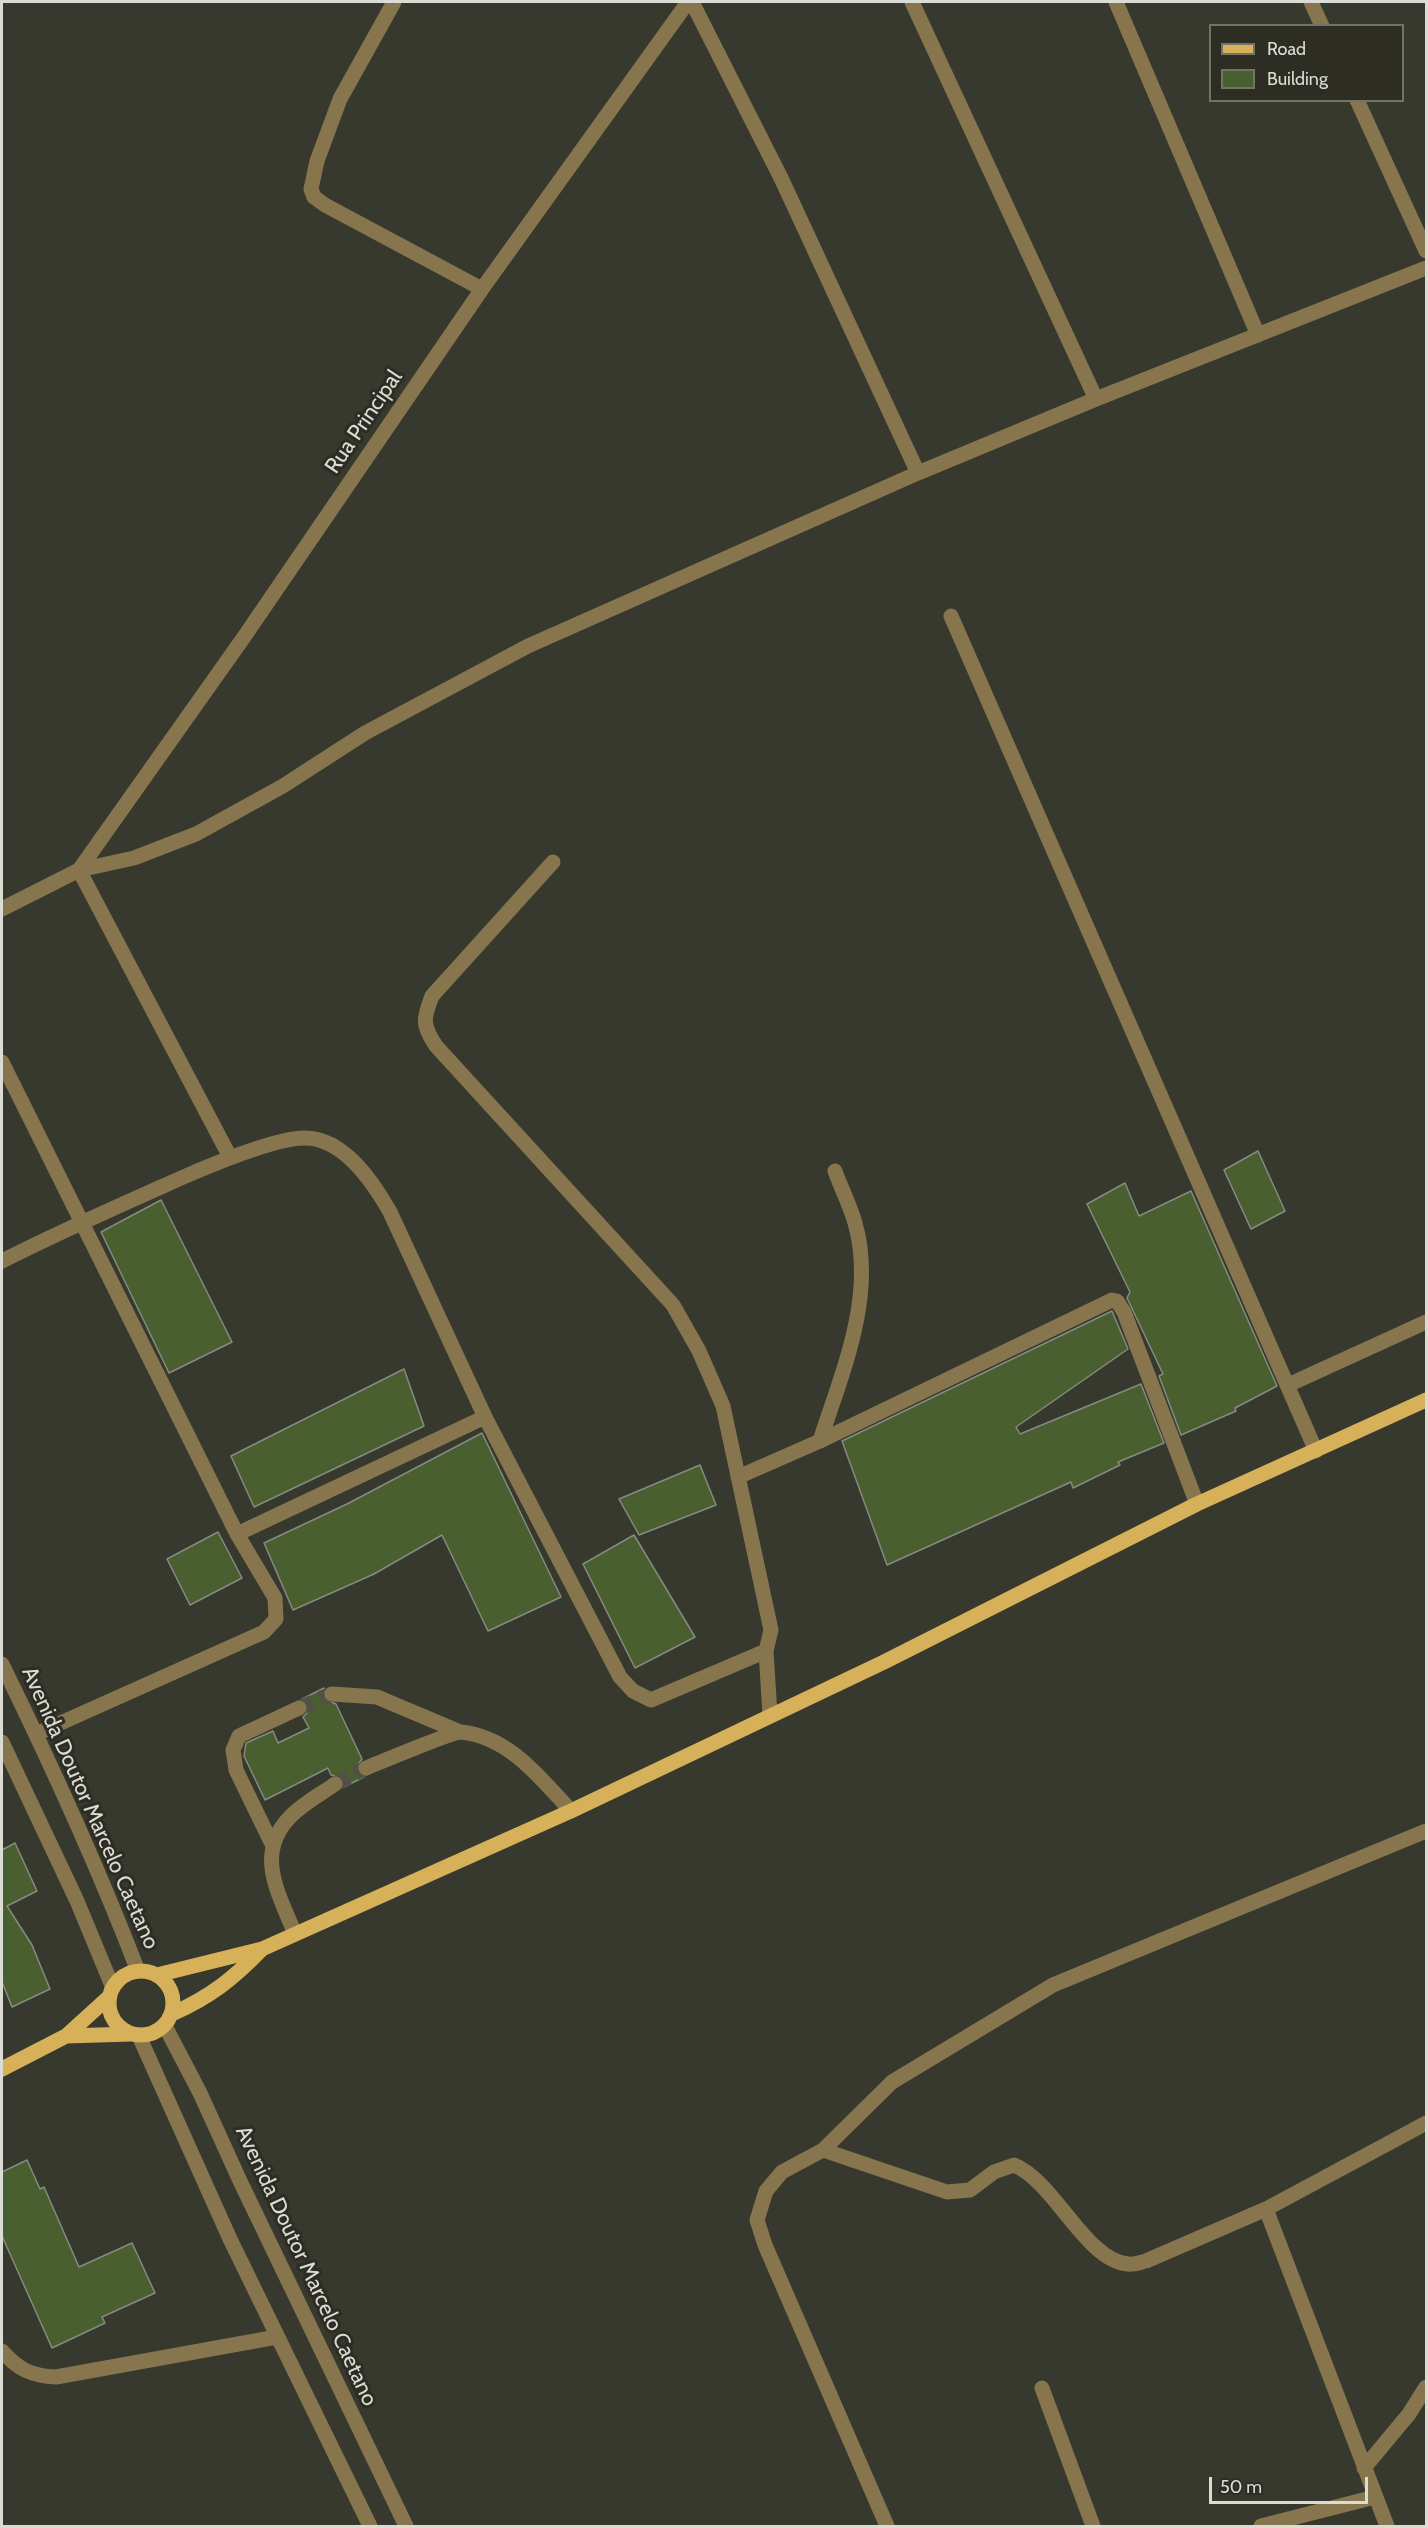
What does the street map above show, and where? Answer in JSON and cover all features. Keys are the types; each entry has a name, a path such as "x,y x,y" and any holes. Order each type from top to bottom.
{"main road":[{"path":"157,1975 262,1949 571,1811 884,1662 1197,1504 1426,1400"},
{"path":"2,2069 66,2036 135,2035 158,2032 168,2020 204,2000 234,1978 262,1949"},
{"name":"Avenida Doutor Marcelo Caetano","path":"66,2036 112,1992 121,1978 138,1971 157,1975 171,1992 168,2020"},
{"path":"112,1992 113,2019 135,2035"}],"street":[{"path":"394,2 340,99 317,161 311,189 314,197 325,205 482,289"},
{"path":"690,2 781,178 918,473"},
{"name":"Rua Principal","path":"79,870 244,637 482,289 690,2"},
{"path":"912,2 1096,399"},
{"path":"1116,2 1258,335"},
{"path":"1311,2 1321,24"},
{"path":"1358,102 1426,251"},
{"path":"2,909 79,870 134,858 196,834 283,786 365,733 528,646 918,473 1096,399 1426,268"},
{"path":"951,616 1316,1451"},
{"path":"553,862 432,996 425,1014 425,1030 436,1046 673,1305 699,1351 723,1406 771,1630 766,1651 770,1715"},
{"path":"79,870 230,1157"},
{"path":"2,1062 237,1534 275,1598 276,1618 264,1632 36,1734"},
{"path":"2,1261 82,1221 230,1157 305,1138 327,1143 358,1164 375,1185 390,1212 485,1417 620,1677 633,1691 651,1700 766,1651"},
{"path":"820,1441 855,1333 861,1266 855,1223 835,1171"},
{"path":"738,1477 820,1441 1112,1300 1117,1301 1124,1312 1197,1504"},
{"path":"1288,1385 1426,1323"},
{"path":"237,1534 485,1417"},
{"name":"Avenida Doutor Marcelo Caetano","path":"2,1664 111,1902 138,1971"},
{"path":"332,1694 377,1697 460,1732 493,1742 520,1756 571,1811"},
{"path":"296,1934 273,1879 272,1842 236,1770 233,1750 239,1736 299,1708"},
{"path":"366,1768 460,1732"},
{"path":"2,1742 77,1901 112,1992"},
{"path":"272,1842 290,1816 335,1784"},
{"path":"887,2526 774,2267 757,2220 766,2191 782,2172 823,2150 892,2082 1053,1985 1426,1831"},
{"name":"Avenida Doutor Marcelo Caetano","path":"168,2020 240,2181 406,2526"},
{"path":"135,2035 277,2337 370,2526"},
{"path":"823,2150 947,2192 970,2190 994,2172 1014,2165 1029,2171 1078,2229 1109,2258 1128,2264 1146,2261 1266,2209 1426,2123"},
{"path":"1266,2209 1387,2526"},
{"path":"2,2351 16,2367 38,2377 56,2377 277,2337"},
{"path":"1364,2468 1409,2414 1426,2387"},
{"path":"1042,2388 1093,2526"},
{"path":"1261,2526 1375,2498"}],"building":[{"path":"1258,1151 1285,1211 1251,1229 1224,1170"},
{"path":"1125,1183 1139,1216 1191,1191 1277,1386 1235,1408 1236,1411 1181,1435 1159,1376 1163,1374 1127,1298 1130,1292 1087,1204"},
{"path":"161,1200 232,1342 169,1373 101,1232"},
{"path":"1112,1311 1128,1349 1016,1427 1020,1434 1141,1384 1164,1443 1118,1462 1120,1465 1073,1488 1071,1482 887,1565 842,1441"},
{"path":"404,1369 424,1426 254,1507 231,1456"},
{"path":"482,1433 561,1597 488,1631 442,1535 374,1574 293,1610 264,1543 347,1504"},
{"path":"700,1465 716,1505 639,1535 619,1499"},
{"path":"218,1532 242,1578 190,1605 167,1559"},
{"path":"634,1535 695,1637 635,1668 583,1564"},
{"path":"324,1688 324,1699 336,1704 362,1759 356,1767 357,1772 364,1777 344,1787 343,1778 331,1775 328,1768 265,1800 244,1756 246,1743 273,1731 278,1743 309,1728 303,1717 307,1713 308,1704 302,1699"},
{"path":"15,1843 37,1891 7,1906 32,1945 50,1989 12,2007 2,1982 2,1850"},
{"path":"27,2160 40,2189 44,2187 79,2267 132,2243 155,2293 102,2317 105,2323 52,2348 2,2236 2,2172"}],"tunnel":[{"path":"299,1708 332,1694"},
{"path":"335,1784 366,1768"}]}
